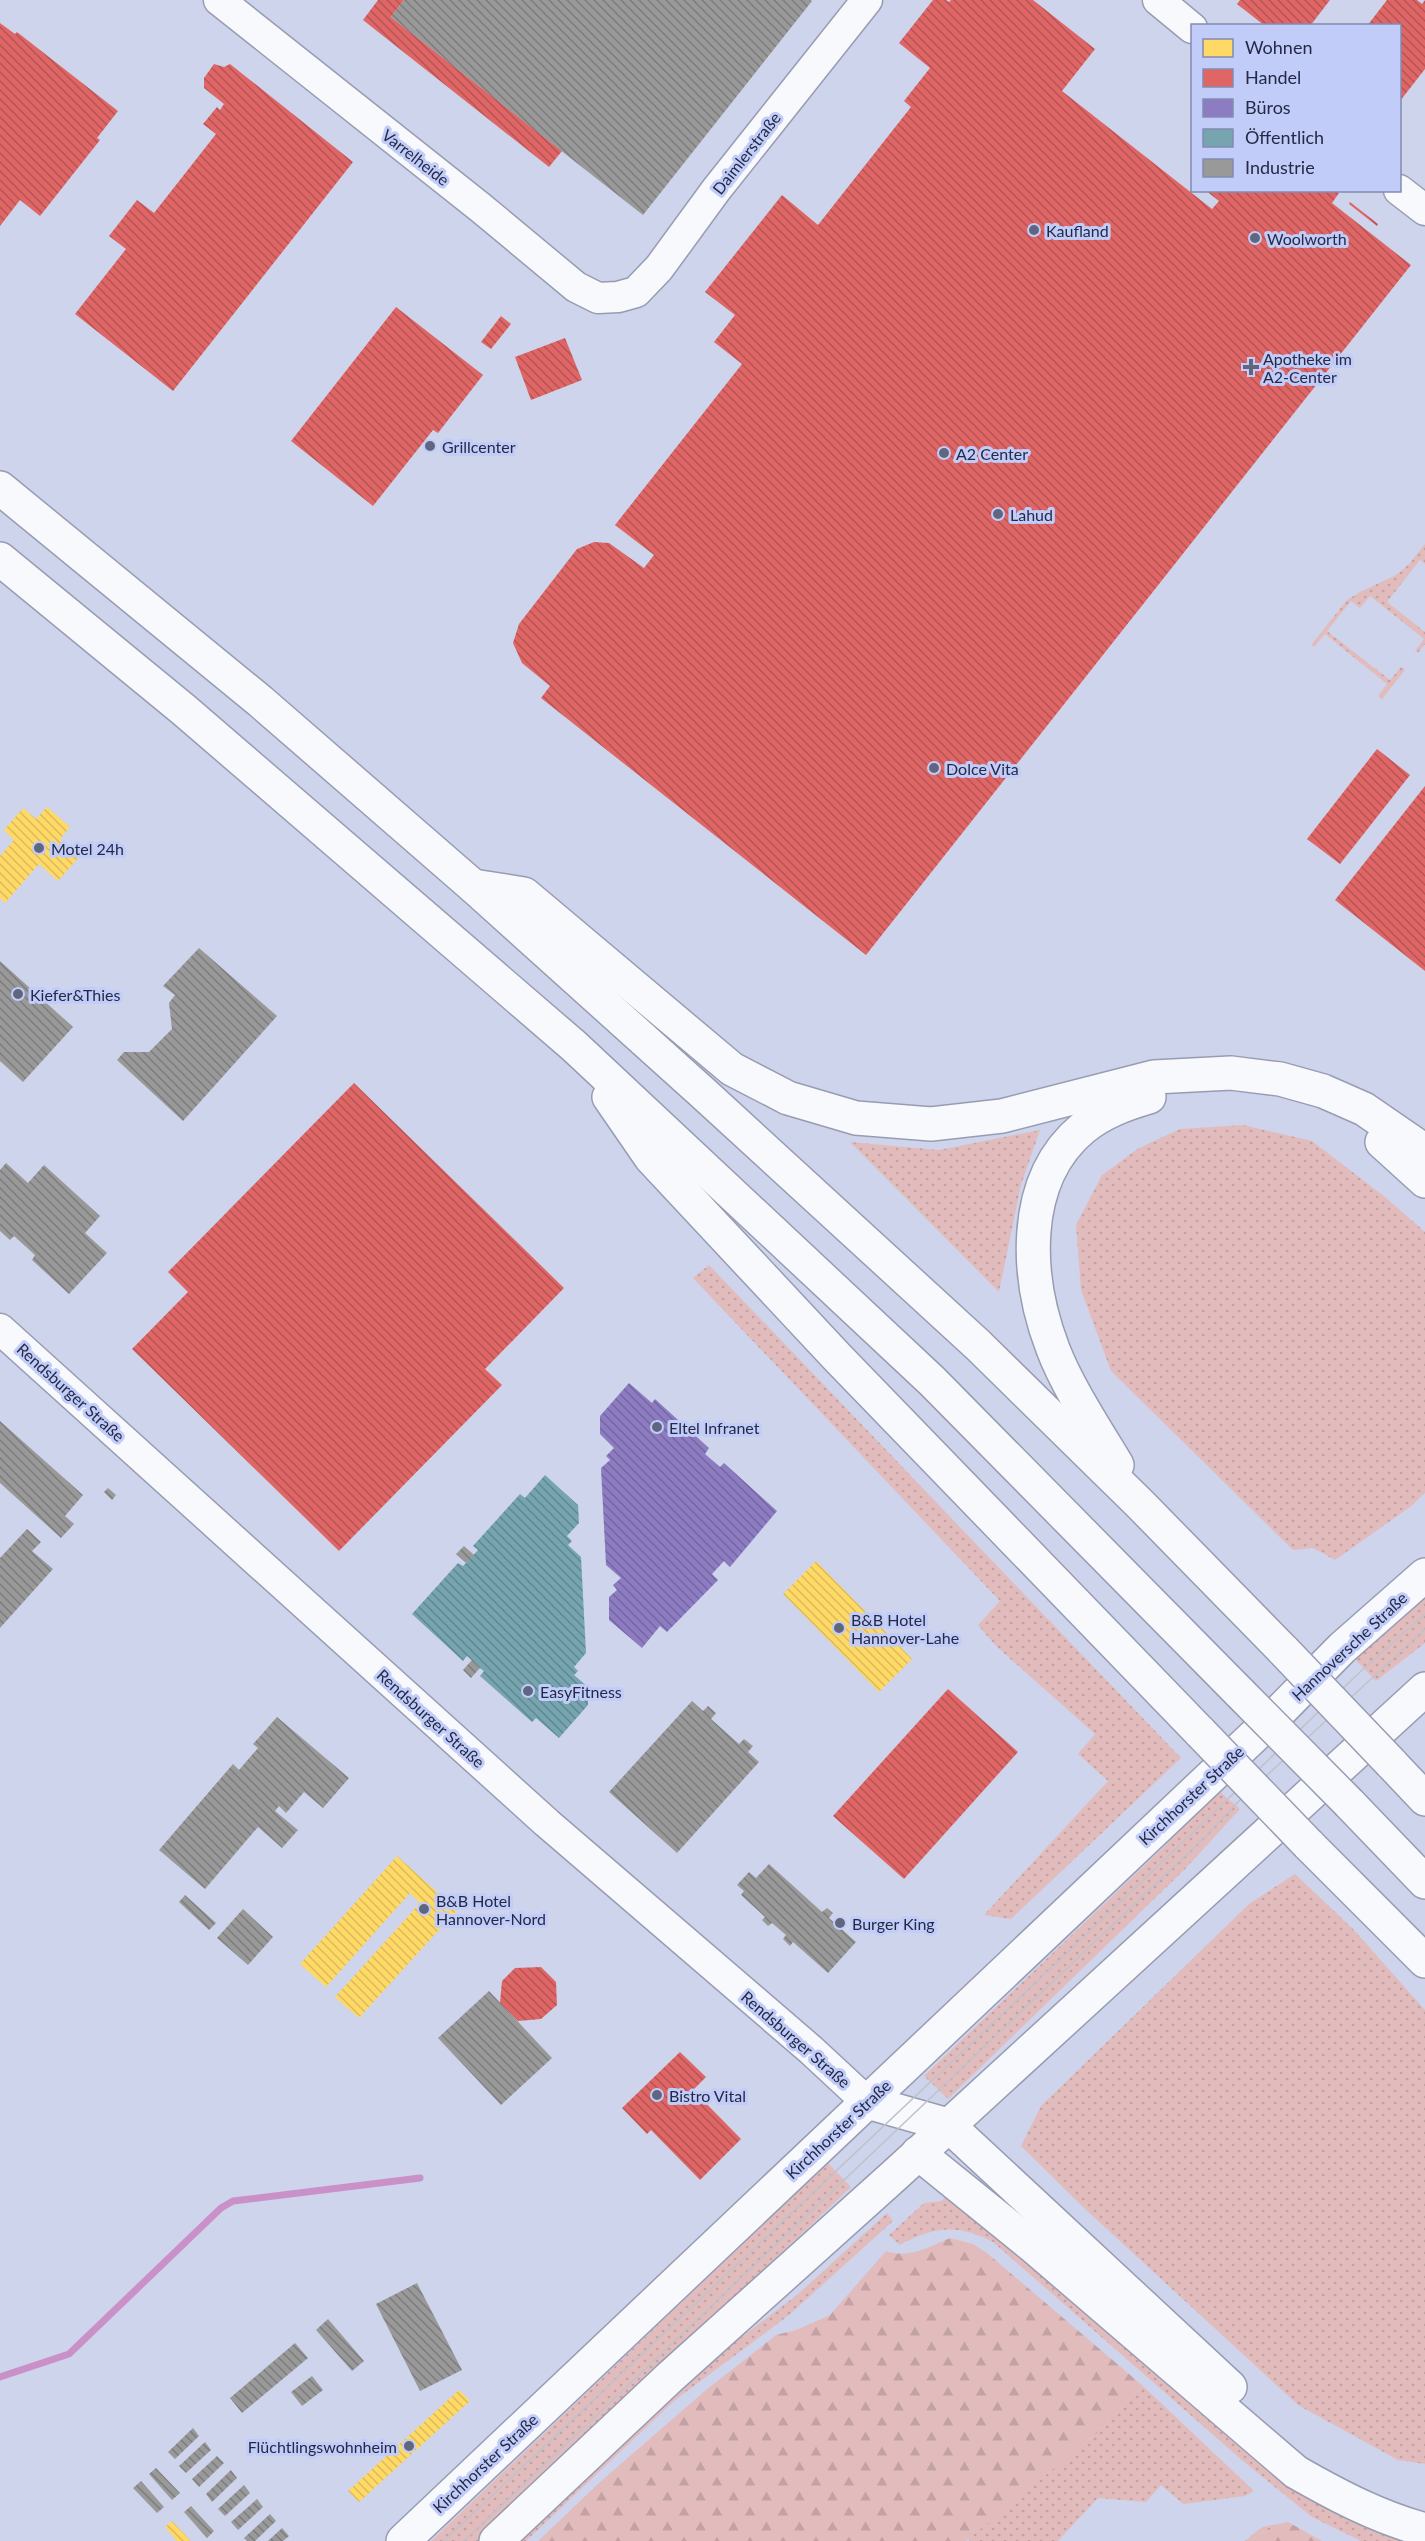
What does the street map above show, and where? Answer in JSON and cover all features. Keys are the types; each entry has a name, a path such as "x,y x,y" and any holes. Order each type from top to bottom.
{"main road":[{"path":"0,488 260,701 473,886 970,1338 1141,1504 1425,1798"},
{"path":"0,559 184,710 574,1046 932,1381 1425,1881"},
{"path":"473,886 524,894 732,1069 788,1098 856,1118 931,1124 978,1119 1002,1116 1154,1077 1232,1073 1280,1079 1323,1091 1364,1109 1425,1151"},
{"path":"574,1046 651,1158 837,1357 1308,1844 1425,1961"},
{"path":"1141,1504 1090,1421 1053,1350 1036,1298 1032,1251 1037,1204 1056,1159 1083,1129 1116,1107 1158,1094 1195,1089 1231,1088 1277,1093 1318,1105 1357,1123 1391,1149 1425,1182"},
{"name":"Hannoversche Straße","path":"1274,1718 1342,1648 1425,1575"},
{"path":"496,2541 669,2378 1425,1689"},
{"name":"Kirchhorster Straße","path":"403,2541 1274,1718"},
{"path":"867,2102 948,2125 1270,2424 1312,2456 1359,2486 1399,2501 1425,2506"},
{"path":"867,2102 918,2153 1034,2247 1296,2472 1345,2500 1392,2521 1425,2530"}],"street":[{"name":"Varrelheide","path":"219,0 481,208 576,287 598,298 618,297"},
{"name":"Daimlerstraße","path":"618,297 636,292 659,268 716,190 867,0"},
{"path":"1158,0 1191,27"},
{"path":"1401,192 1425,210"},
{"name":"Rendsburger Straße","path":"0,1329 547,1823 811,2050 867,2102"}],"green space":[{"path":"1425,544 1425,564 1420,560 1387,602 1425,632 1425,644 1418,653 1415,651 1424,639 1370,596 1360,608 1351,601 1327,631 1390,680 1401,667 1405,670 1382,699 1378,696 1387,684 1325,634 1314,647 1311,645 1347,600 1396,575 1408,565"},
{"path":"1243,1125 1312,1141 1385,1197 1425,1232 1425,1493 1410,1507 1335,1560 1313,1548 1293,1550 1111,1371 1081,1290 1076,1225 1102,1175 1139,1148 1180,1129"},
{"path":"1040,1130 1021,1185 999,1292 850,1142 939,1150"},
{"path":"709,1265 1181,1758 1011,1919 984,1915 1108,1781 1078,1754 1095,1734 996,1646 978,1625 1000,1601 693,1278"},
{"path":"1425,1591 1425,1643 1376,1681 1351,1655"},
{"path":"1213,1786 1240,1809 1185,1869 948,2099 924,2076 1167,1844"},
{"path":"1295,1874 1353,1929 1425,2010 1425,2464 1398,2460 1298,2405 1083,2207 1021,2146 1041,2106 1249,1904"},
{"path":"828,2163 851,2187 479,2541 431,2541"},
{"path":"949,2194 1102,2316 1420,2541 1361,2541 1312,2517 1243,2461 993,2242 957,2230 935,2231 900,2245 889,2235 924,2203 941,2201"},
{"path":"887,2213 893,2221 789,2315 675,2400 526,2541 512,2541 714,2358 797,2295"},
{"path":"950,2238 973,2244 987,2253 1143,2386 1098,2432 966,2541 538,2541 600,2482 706,2390 776,2335 796,2330 830,2315 886,2251 911,2253"},
{"path":"1143,2386 1254,2491 1245,2496 1183,2504 1161,2485 1146,2502 1098,2498 1058,2541 970,2541 968,2539 1098,2432"},
{"path":"1288,2522 1260,2534 1256,2541 1245,2541 1262,2527"},
{"path":"1288,2522 1322,2541 1256,2541 1260,2534"}],"building: Wohnen":[{"name":"Motel 24h","path":"47,807 70,827 60,839 80,856 58,881 39,864 5,903 0,898 0,856 14,840 4,830 23,808 36,819"},
{"path":"816,1561 912,1659 879,1692 783,1594"},
{"path":"397,1856 457,1910 359,2018 335,1997 420,1903 410,1893 326,1987 300,1964"},
{"name":"Flüchtlingswohnheim","path":"459,2390 470,2401 359,2502 348,2491"},
{"path":"172,2521 191,2541 177,2541 165,2527"}],"building: Handel":[{"path":"378,0 404,0 391,17 562,151 549,167 363,20"},
{"name":"A2 Center","path":"933,0 949,2 951,0 1033,0 1095,49 1062,91 1212,209 1219,201 1208,192 1338,192 1332,203 1411,265 866,955 541,698 550,686 522,663 513,643 519,624 577,549 594,542 609,543 644,568 654,555 615,525 742,364 714,342 735,315 705,292 782,195 818,225 911,107 904,101 930,68 899,43"},
{"path":"1240,0 1330,0 1312,24 1262,24 1237,4"},
{"path":"1387,0 1417,0 1422,4 1425,0 1425,69 1401,100 1401,24 1369,24"},
{"path":"0,23 15,34 17,32 118,111 97,138 100,140 40,216 20,200 0,226"},
{"path":"214,64 224,67 230,64 353,162 173,391 75,314 126,249 109,236 137,200 154,213 216,134 203,124 217,107 220,110 224,104 204,88 204,78"},
{"path":"1350,202 1378,224 1377,226 1349,204"},
{"path":"396,307 483,375 438,433 433,430 373,506 291,441"},
{"path":"501,316 511,324 491,349 481,342"},
{"path":"565,338 582,380 531,400 515,357"},
{"path":"1377,749 1410,775 1340,864 1307,839"},
{"path":"1425,786 1425,971 1335,900"},
{"path":"354,1083 564,1288 485,1369 502,1385 339,1551 132,1349 188,1292 168,1272"},
{"path":"948,1689 1018,1752 904,1879 833,1816"},
{"path":"541,1967 556,1982 557,2005 541,2019 518,2021 500,2003 502,1981 515,1968"},
{"path":"680,2052 706,2077 693,2090 741,2139 700,2180 651,2130 647,2134 622,2108"}],"building: Büros":[{"path":"629,1383 652,1403 655,1399 709,1448 705,1454 720,1467 724,1463 777,1511 730,1567 724,1561 712,1574 718,1580 667,1632 660,1626 642,1648 609,1620 609,1597 617,1590 613,1585 621,1578 606,1565 601,1468 610,1460 606,1456 614,1448 600,1434 600,1416"}],"building: Öffentlich":[{"path":"545,1475 578,1505 579,1523 567,1536 572,1541 568,1545 581,1557 586,1653 574,1667 578,1671 574,1675 588,1687 588,1705 559,1738 536,1718 532,1722 480,1676 484,1671 467,1656 463,1661 412,1614 458,1563 463,1566 478,1550 473,1546 520,1494 525,1498"}],"building: Industrie":[{"path":"404,0 812,1 643,215 391,17"},
{"path":"199,948 277,1016 183,1121 117,1060 124,1052 149,1052 172,1029 169,1003 175,995 163,986"},
{"name":"Kiefer&Thies","path":"0,961 73,1027 23,1082 0,1061"},
{"path":"6,1163 28,1183 44,1165 100,1216 85,1233 107,1253 69,1294 32,1260 35,1255 14,1236 10,1240 0,1231 0,1170"},
{"path":"0,1421 83,1495 65,1516 74,1524 61,1538 0,1483"},
{"path":"108,1488 116,1495 112,1500 104,1492"},
{"path":"27,1529 41,1542 32,1551 53,1569 0,1628 0,1558"},
{"path":"464,1546 474,1555 466,1563 456,1554"},
{"path":"472,1660 480,1668 471,1678 463,1670"},
{"path":"692,1701 703,1711 708,1706 716,1713 711,1719 739,1744 744,1739 753,1746 748,1752 759,1762 677,1853 609,1792"},
{"path":"277,1717 349,1778 323,1808 304,1792 286,1813 279,1806 275,1811 298,1830 282,1848 258,1827 205,1889 159,1850 233,1764 239,1770 258,1748 253,1744"},
{"path":"769,1864 822,1912 827,1908 833,1913 829,1918 856,1942 828,1973 793,1942 790,1946 783,1939 786,1935 772,1923 768,1926 762,1920 765,1917 741,1895 744,1891 737,1885 749,1872 756,1878"},
{"path":"185,1895 216,1923 209,1930 179,1902"},
{"path":"243,1909 273,1937 248,1965 217,1938"},
{"path":"489,1991 552,2058 501,2105 438,2038"},
{"path":"417,2283 462,2370 420,2391 376,2304"},
{"path":"328,2319 364,2361 352,2371 316,2330"},
{"path":"295,2343 308,2358 242,2413 230,2398"},
{"path":"312,2376 323,2390 302,2406 291,2392"},
{"path":"193,2428 199,2436 175,2459 168,2452"},
{"path":"205,2442 211,2450 186,2473 179,2466"},
{"path":"217,2456 224,2463 199,2487 192,2479"},
{"path":"156,2468 180,2493 172,2500 149,2474"},
{"path":"231,2470 237,2478 212,2502 206,2494"},
{"path":"141,2481 164,2507 157,2513 133,2488"},
{"path":"244,2485 250,2493 225,2516 218,2509"},
{"path":"257,2499 263,2507 238,2530 231,2522"},
{"path":"191,2506 214,2531 207,2538 184,2512"},
{"path":"270,2514 276,2521 255,2541 247,2541 244,2538"},
{"path":"282,2528 289,2536 283,2541 268,2541"}],"waterway":[{"path":"0,2377 69,2354 221,2208 233,2201 420,2178"}],"tram line":[{"path":"444,2541 1085,1936 1360,1672 1425,1614"},
{"path":"464,2541 1203,1839 1237,1803 1425,1629"}],"place":[{"name":"Kaufland","path":"1034,230"},
{"name":"Woolworth","path":"1255,238"},
{"name":"Apotheke im A2-Center","path":"1251,367"},
{"name":"Grillcenter","path":"430,446"},
{"name":"A2 Center","path":"944,453"},
{"name":"Lahud","path":"998,514"},
{"name":"Dolce Vita","path":"934,768"},
{"name":"Motel 24h","path":"39,848"},
{"name":"Kiefer&Thies","path":"18,994"},
{"name":"Eltel Infranet","path":"657,1427"},
{"name":"B&B Hotel Hannover-Lahe","path":"839,1628"},
{"name":"EasyFitness","path":"528,1691"},
{"name":"B&B Hotel Hannover-Nord","path":"424,1909"},
{"name":"Burger King","path":"840,1923"},
{"name":"Bistro Vital","path":"657,2095"},
{"name":"Flüchtlingswohnheim","path":"409,2446"}]}
